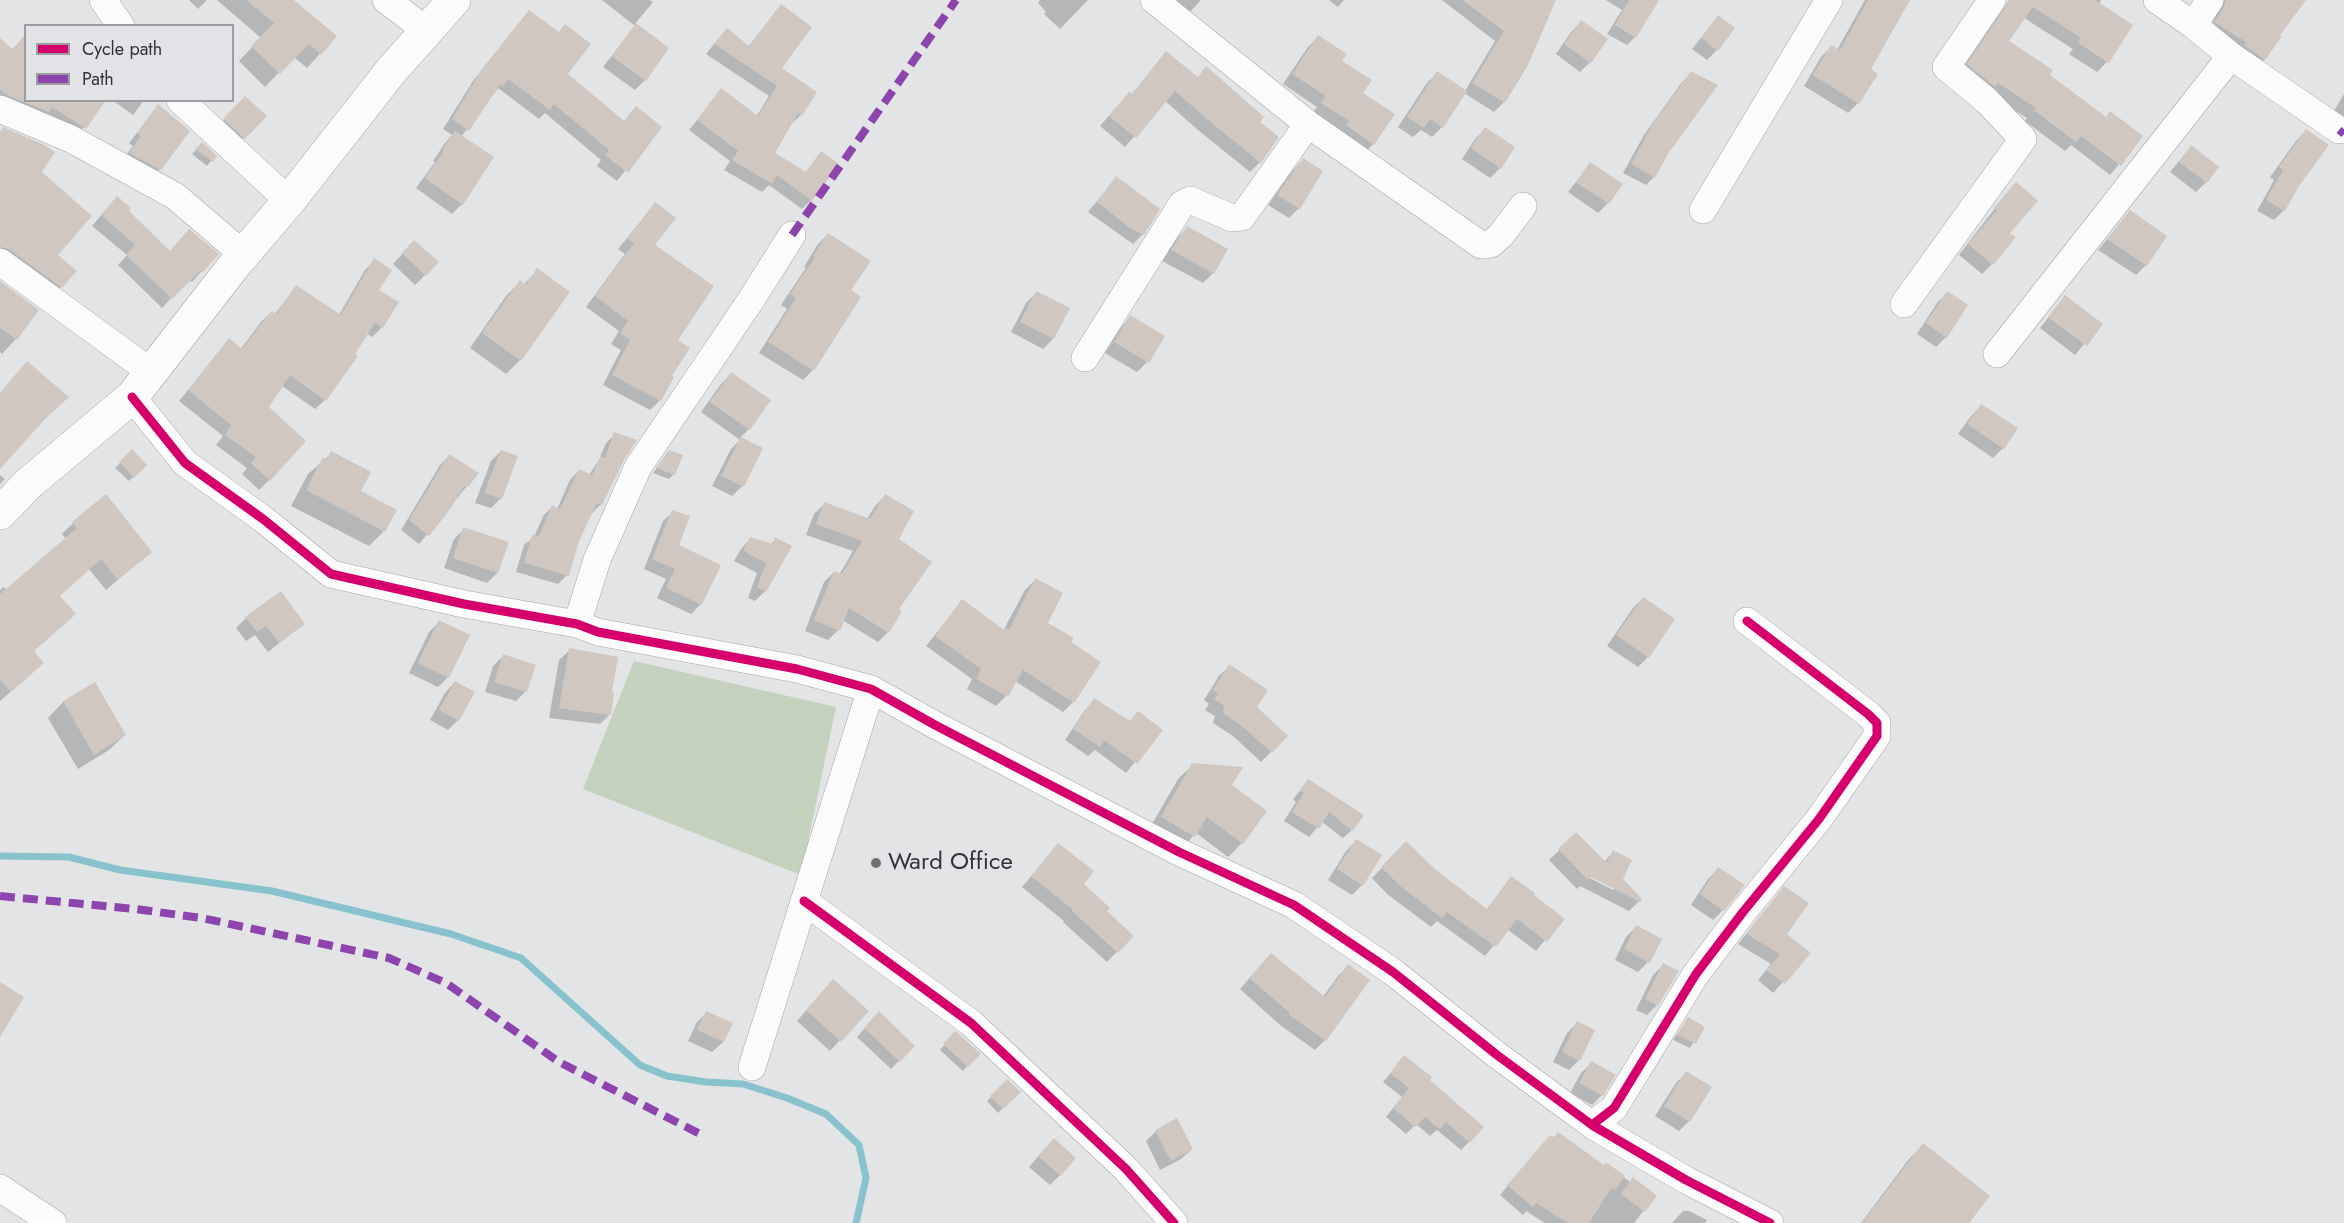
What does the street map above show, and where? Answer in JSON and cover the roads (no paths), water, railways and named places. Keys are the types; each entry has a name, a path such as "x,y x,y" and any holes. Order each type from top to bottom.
{"main road":[{"path":"0,513 28,484 142,384 391,70 454,0"}],"street":[{"path":"103,0 120,24"},
{"path":"386,0 427,31"},
{"path":"1154,0 1308,124 1481,245 1491,244 1523,206"},
{"path":"1702,210 1829,0"},
{"path":"1904,304 2023,139 1987,100 1946,67 1992,0"},
{"path":"2157,0 2231,56 2339,130"},
{"path":"2193,25 2210,0"},
{"path":"1997,354 2231,56"},
{"path":"182,102 289,201"},
{"path":"0,109 71,139 176,196 243,254"},
{"path":"1085,358 1182,204 1190,200 1232,218 1242,217 1308,124"},
{"path":"577,624 597,560 638,467 792,235"},
{"path":"0,262 142,384 185,463 263,519 331,574 464,604 577,624 598,632 797,669 871,689 935,725 1179,852 1294,905 1393,972 1497,1055 1592,1125 1686,1180 1770,1223"},
{"path":"1592,1125 1614,1108 1696,974 1819,819 1877,736 1877,723 1868,714 1747,621"},
{"path":"752,1067 871,689"},
{"path":"804,901 971,1023 1126,1169 1174,1223"},
{"path":"0,1188 53,1223"}],"waterway":[{"path":"0,856 69,857 120,870 272,891 451,934 521,958 640,1065 667,1076 706,1082 743,1084 826,1114 859,1145 866,1178 856,1223"}],"place":[{"name":"Ward Office","path":"876,863"}]}
